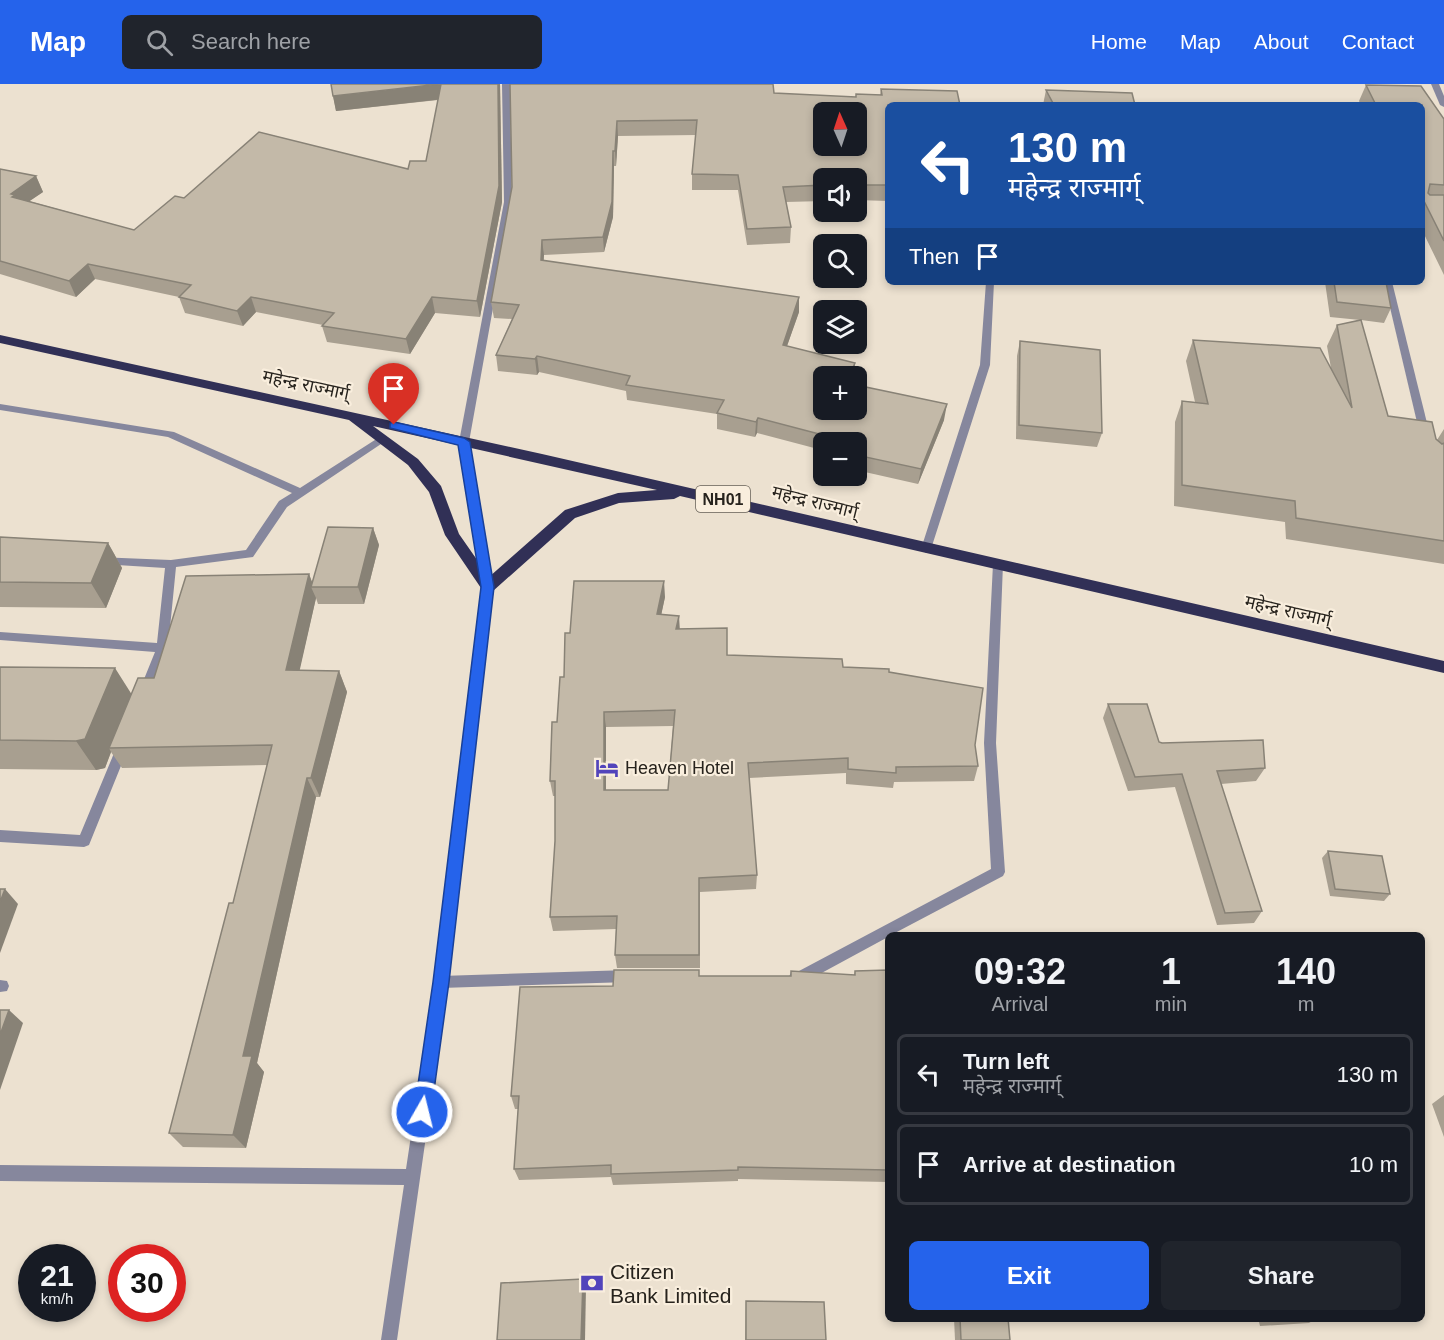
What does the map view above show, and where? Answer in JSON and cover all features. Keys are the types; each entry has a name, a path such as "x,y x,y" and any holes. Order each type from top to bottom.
{"highway":[{"name":"महेन्द्र राज्मार्ग्","path":"0,339 693,492 926,549 1444,667"},
{"path":"348,414 413,462 436,490 452,535 488,587 570,514 618,498 693,492"}],"street":[{"path":"389,1340 441,982 488,587 464,442 507,202 506,84"},
{"path":"1435,84 1444,105"},
{"path":"926,549 985,365 990,285"},
{"path":"1389,285 1428,449"},
{"path":"0,407 170,434 301,493"},
{"path":"91,560 171,564 249,554 284,504 382,440"},
{"path":"141,702 162,648 171,564"},
{"path":"776,977 800,977 998,872 990,743 998,564"},
{"path":"0,636 162,648"},
{"path":"0,836 84,841 128,734"},
{"path":"441,982 647,976"},
{"path":"0,1173 413,1177"}],"building":[{"path":"331,84 440,84 333,96"},
{"path":"441,84 498,84 499,186 477,301 432,297 406,339 322,326 334,313 251,297 237,311 179,297 191,285 88,264 69,281 0,261 0,169 36,176 11,194 15,195 12,197 134,230 175,196 184,198 259,132 408,169 410,161 426,161"},
{"path":"510,84 773,84 774,93 856,97 856,94 882,95 881,89 957,91 959,102 885,102 885,185 867,185 867,168 813,168 813,186 783,187 791,227 747,229 738,175 692,174 697,120 617,121 615,151 613,151 612,202 603,237 542,240 541,260 799,297 783,345 855,363 854,366 813,366 813,420 867,420 867,387 947,404 921,469 867,457 867,432 813,432 758,418 756,422 717,413 724,400 626,385 630,376 537,356 535,359 496,355 519,305 491,302 512,187"},
{"path":"1366,85 1421,86 1444,119 1444,185 1430,184 1428,193 1444,195 1444,241 1425,203 1425,102 1374,102"},
{"path":"1046,90 1132,93 1134,102 1052,102"},
{"path":"1334,285 1387,285 1391,308 1337,302"},
{"path":"1361,320 1388,416 1432,422 1436,439 1444,443 1444,541 1296,518 1295,501 1182,485 1182,401 1208,404 1193,340 1320,348 1352,408 1337,325"},
{"path":"1020,341 1100,350 1102,433 1019,425"},
{"path":"328,527 373,528 358,587 311,587"},
{"path":"0,537 108,543 91,583 0,582"},
{"path":"309,574 286,670 339,671 311,778 307,778 243,1056 252,1056 233,1135 169,1133 229,903 233,903 272,745 109,748 138,678 154,678 186,576"},
{"path":"574,581 664,581 657,614 679,616 676,629 727,628 727,655 842,659 843,667 889,669 889,672 983,688 975,745 978,766 896,767 896,773 848,769 848,758 748,763 757,875 699,878 699,955 615,955 617,916 550,917 555,841 555,781 550,781 552,722 557,722 560,677 564,677 565,633 570,633","holes":["675,710 668,790 604,790 604,712"]},
{"path":"0,667 115,668 85,739 76,741 0,740"},
{"path":"1108,704 1147,704 1159,742 1162,743 1263,740 1265,768 1217,771 1262,911 1225,913 1182,774 1135,777"},
{"path":"1328,851 1382,856 1390,894 1335,889"},
{"path":"0,889 5,889 0,902"},
{"path":"614,970 699,970 699,976 791,976 791,971 855,975 855,971 885,970 885,1170 738,1167 738,1170 611,1174 611,1165 514,1169 519,1096 511,1096 520,987 613,986"},
{"path":"0,1010 9,1010 0,1035"},
{"path":"583,1279 581,1340 497,1340 501,1283"},
{"path":"746,1301 824,1302 826,1340 746,1340"},
{"path":"960,1322 1008,1322 1010,1340 961,1340"}],"place":[{"name":"Heaven Hotel","path":"607,768"},
{"name":"Citizen Bank Limited","path":"592,1283"}],"route":[{"path":"394,425 464,442 488,587 441,982 422,1112"}]}
